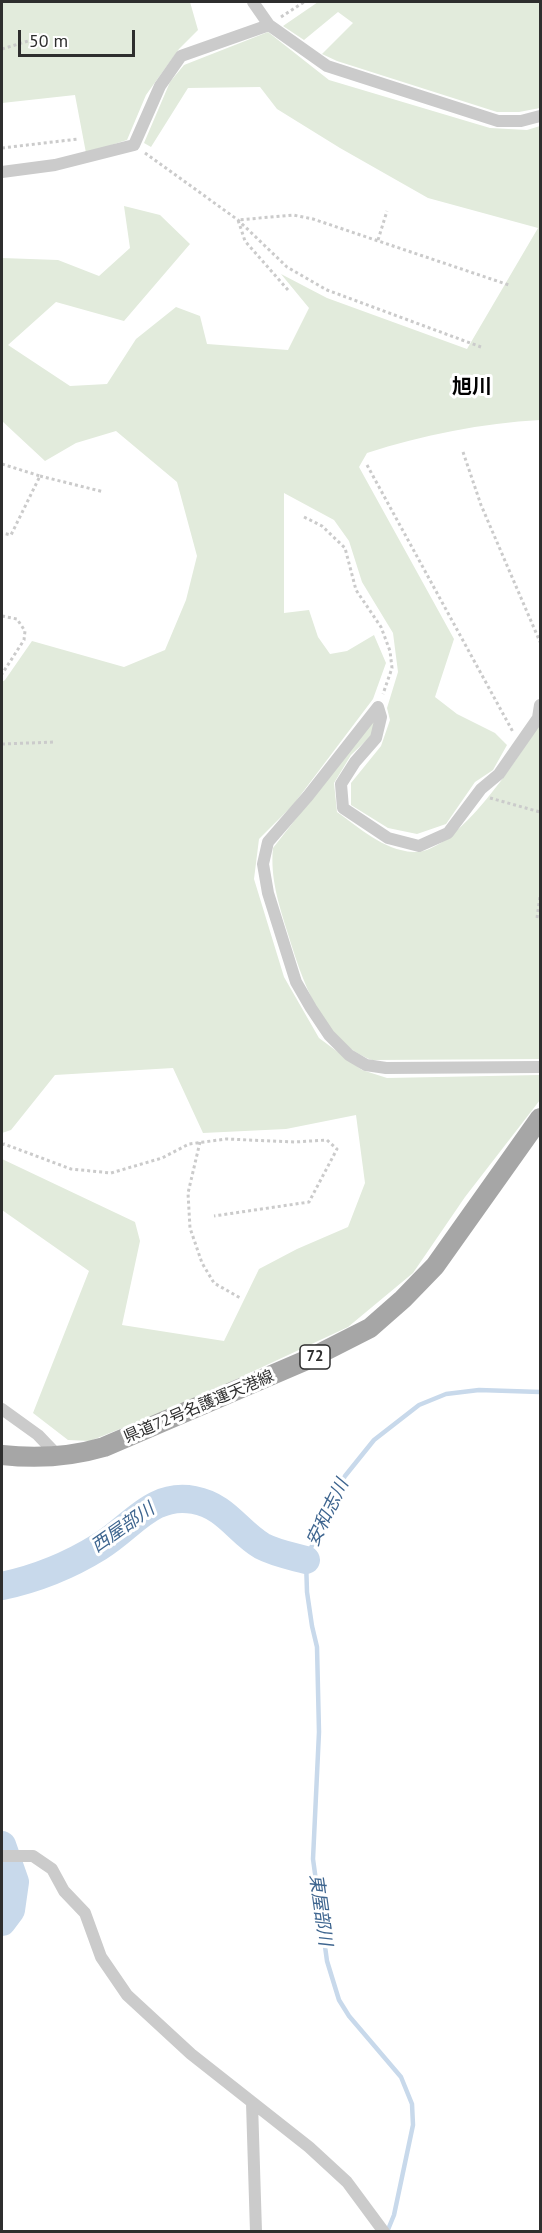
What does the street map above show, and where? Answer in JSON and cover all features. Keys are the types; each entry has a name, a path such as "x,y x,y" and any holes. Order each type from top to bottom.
{"main road":[{"name":"県道72号名護運天港線","path":"2,1455 24,1458 59,1457 84,1453 126,1439 309,1359 369,1328 403,1299 435,1266 540,1118"}],"street":[{"path":"253,2 269,24 327,66 498,121 521,121 540,116"},
{"path":"2,172 55,165 134,145 160,86 181,56 269,24"},
{"path":"378,707 381,717 376,738 355,762 341,784 343,808 388,838 419,846 448,833 477,795 499,774 538,718 540,705"},
{"path":"378,707 308,796 268,842 263,864 268,893 296,982 329,1035 349,1055 366,1065 386,1068 540,1067"},
{"path":"2,1409 38,1435 59,1457"},
{"path":"2,1856 33,1856 52,1869 63,1891 85,1912 101,1957 127,1995 191,2054 309,2147 347,2182 384,2232"},
{"path":"252,2103 256,2232"}],"path":[{"path":"269,24 304,2"},
{"path":"2,49 48,35"},
{"path":"2,148 78,139"},
{"path":"134,145 238,220 287,267 327,290 481,346"},
{"path":"378,240 387,212"},
{"path":"238,220 293,215 313,219 509,285"},
{"path":"238,220 244,241 288,290"},
{"path":"463,452 481,505 540,642"},
{"path":"2,464 104,492"},
{"path":"367,465 520,744"},
{"path":"2,533 11,535 40,476"},
{"path":"304,517 322,526 345,548 356,590 381,627 390,651 392,668 378,707"},
{"path":"2,616 17,619 25,631 24,640 2,674"},
{"path":"2,744 56,742"},
{"path":"477,795 540,812"},
{"path":"537,918 540,896"},
{"path":"2,1145 71,1169 111,1173 162,1158 189,1144 226,1139 295,1142 327,1140 337,1149 309,1202 214,1216"},
{"path":"200,1142 188,1193 190,1228 202,1263 214,1283 242,1299"}],"green space":[{"path":"2,2 190,2 198,30 179,49 146,95 127,140 86,153 75,95 2,103"},
{"path":"318,2 540,2 540,108 519,112 497,112 337,61 322,54 353,23 338,12 304,40 283,26"},
{"path":"268,32 329,80 490,128 527,130 540,126 540,420 475,427 409,441 367,453 359,467 454,639 435,697 457,714 495,733 507,745 493,770 475,782 446,824 417,834 388,828 351,805 351,783 381,746 390,720 387,708 398,672 393,633 362,582 349,541 334,520 284,493 284,613 309,610 318,637 330,654 347,651 374,635 386,663 373,699 293,805 259,839 254,879 284,977 319,1038 362,1070 387,1078 540,1075 540,1100 465,1197 413,1273 348,1327 194,1399 90,1441 68,1440 33,1413 89,1271 2,1210 2,1159 135,1222 140,1241 122,1325 224,1341 259,1269 297,1249 348,1227 365,1183 356,1115 286,1129 203,1133 173,1068 55,1075 11,1130 2,1133 2,682 32,641 124,667 165,650 186,600 197,556 177,482 116,431 76,443 45,461 2,421 2,258 58,260 99,276 130,248 124,206 160,215 190,244 124,321 56,302 8,345 70,386 107,384 136,339 176,307 200,316 207,344 288,350 309,308 281,274 327,298 467,349 538,228 428,198 277,109 260,87 188,88 151,147 144,143 170,82 184,65"},
{"path":"375,718 373,734 351,755 334,783 337,812 382,843 413,852 430,849 448,838 467,821 503,779 540,722 540,1059 372,1060 355,1051 340,1039 316,1007 300,970 279,902 274,881 273,848"}],"waterway":[{"name":"東屋部川","path":"387,2232 394,2215 413,2125 412,2104 401,2077 349,2016 339,2000 327,1961 313,1859 319,1732 317,1647 307,1592 306,1560 328,1507 345,1476 374,1440 419,1405 446,1394 479,1390 540,1392"},
{"name":"西屋部川","path":"2,1586 40,1575 76,1560 111,1539 154,1506 179,1499 205,1503 223,1513 262,1546 306,1560"},
{"name":"西屋部川","path":"2,1845 15,1882 11,1910 2,1922"}],"district":[{"name":"旭川","path":"472,387"}],"water label":[{"name":"安和志川","path":"328,1513"}]}
